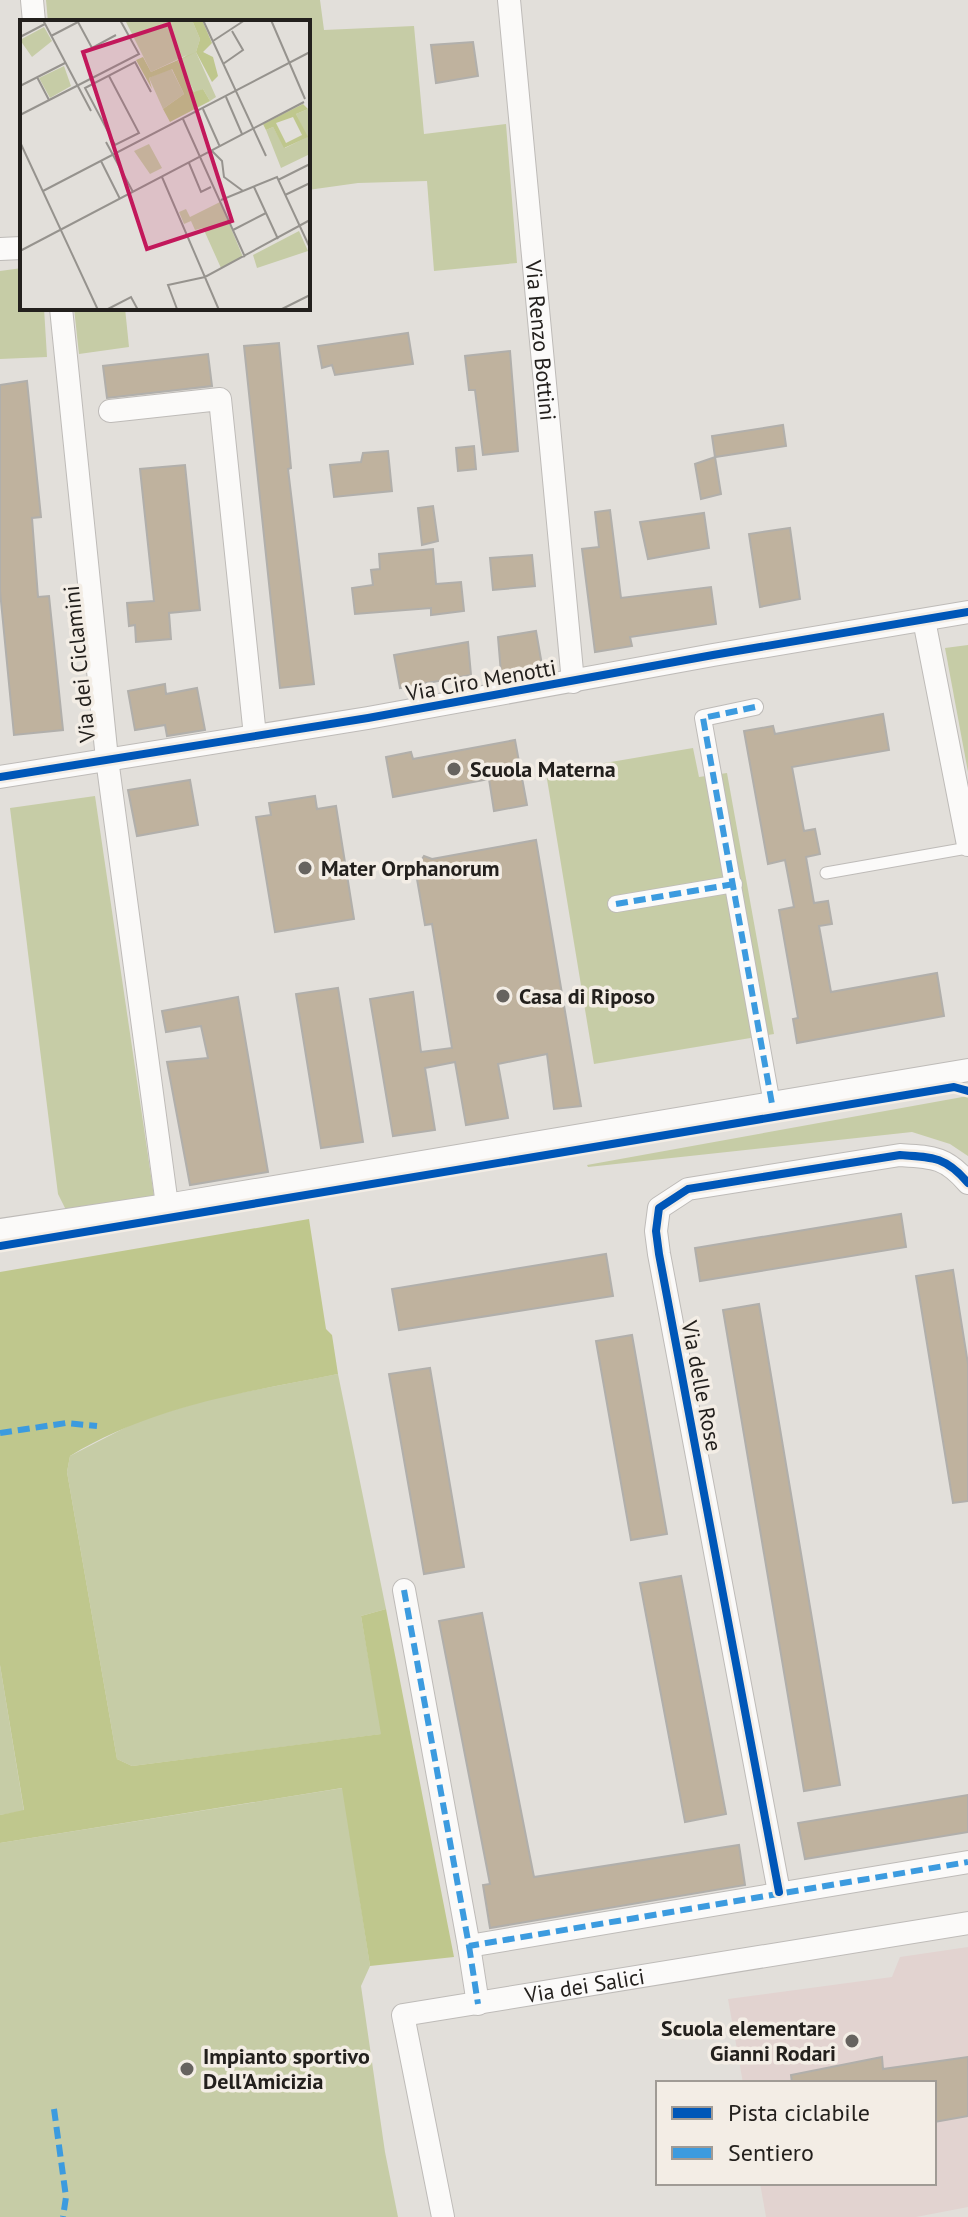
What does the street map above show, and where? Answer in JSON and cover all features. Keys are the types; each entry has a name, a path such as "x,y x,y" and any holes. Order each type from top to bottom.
{"street":[{"path":"32,0 34,20"},
{"name":"Via Renzo Bottini","path":"509,0 573,682"},
{"path":"0,249 20,248"},
{"name":"Via dei Ciclamini","path":"61,310 107,759 167,1205"},
{"path":"110,411 220,399 255,736"},
{"name":"Via Ciro Menotti","path":"0,777 573,682 968,612"},
{"path":"924,620 968,847"},
{"path":"755,707 703,718 772,1104"},
{"path":"616,904 734,884"},
{"path":"0,1230 167,1205 968,1070"},
{"name":"Via delle Rose","path":"779,1892 659,1254 656,1231 659,1208 688,1189 900,1155 927,1157 953,1165 968,1183"},
{"path":"404,1590 478,2004"},
{"path":"469,1946 968,1862"},
{"name":"Via dei Salici","path":"443,2217 403,2015 968,1923"}],"lane":[{"path":"826,873 968,847"}],"shaded area":[{"name":"Scuola elementare Gianni Rodari","path":"968,1947 968,2207 916,2217 766,2217 760,2185 936,2185 936,2081 743,2081 728,1999 892,1977 900,1957"}],"green space":[{"path":"46,0 320,0 324,30 414,26 424,134 506,124 517,263 434,271 427,181 358,183 310,190 310,20 48,20"},
{"path":"20,268 20,310 44,310 47,357 0,359 0,271"},
{"path":"74,310 125,310 129,347 79,354"},
{"path":"968,645 968,772 945,648"},
{"path":"693,748 699,777 727,773 774,1034 594,1064 546,773"},
{"path":"95,796 155,1203 69,1216 58,1194 10,808"},
{"path":"968,1096 968,1156 950,1144 912,1132 587,1165"},
{"path":"309,1219 326,1329 332,1335 338,1374 234,1395 167,1413 134,1424 70,1456 67,1472 117,1759 132,1766 381,1734 361,1616 386,1609 454,1957 370,1966 342,1788 0,1843 0,1815 24,1810 0,1665 0,1272"},
{"path":"338,1374 386,1609 361,1616 382,1734 132,1766 117,1759 67,1472 70,1456 140,1420 214,1398"},
{"path":"0,1665 24,1811 0,1815"},
{"name":"Impianto sportivo Dell'Amicizia","path":"343,1788 370,1966 361,1986 385,2152 398,2217 0,2217 0,1843"}],"building":[{"path":"473,42 478,76 436,83 431,45"},
{"path":"408,333 413,364 335,375 332,365 322,368 318,346"},
{"path":"279,343 291,468 288,469 314,684 280,688 244,346"},
{"path":"510,351 518,451 483,455 475,390 469,390 465,356"},
{"path":"208,354 212,386 107,398 103,366"},
{"path":"27,381 41,517 32,518 38,597 49,596 63,730 14,735 0,591 0,385"},
{"path":"783,425 786,446 715,457 712,436"},
{"path":"474,446 476,469 458,471 456,448"},
{"path":"388,451 392,491 334,497 330,465 361,462 363,453"},
{"path":"715,457 721,494 701,499 695,464"},
{"path":"185,465 200,610 169,613 171,639 136,642 135,625 129,626 127,603 154,601 140,469"},
{"path":"433,506 438,541 422,545 418,508"},
{"path":"610,510 621,598 711,587 716,624 630,637 632,646 595,652 582,549 599,547 595,512"},
{"path":"704,513 709,548 648,559 640,522"},
{"path":"790,528 800,599 760,607 749,534"},
{"path":"433,549 436,584 461,582 464,611 431,615 431,608 355,614 352,588 373,585 371,570 380,569 379,554"},
{"path":"532,555 535,586 493,590 490,558"},
{"path":"536,631 542,665 501,673 498,637"},
{"path":"468,642 471,675 400,688 394,655"},
{"path":"165,684 166,694 197,688 205,730 167,736 165,725 135,730 128,691"},
{"path":"883,714 889,750 792,767 804,831 815,829 820,854 806,857 814,903 828,901 832,924 819,926 831,992 937,973 944,1016 797,1043 793,1019 798,1018 779,910 794,907 785,860 768,864 744,731 773,726 775,734"},
{"name":"Scuola Materna","path":"515,740 527,805 494,811 489,779 393,797 386,757 411,752 413,759"},
{"path":"190,780 198,825 137,836 128,790"},
{"name":"Mater Orphanorum","path":"315,796 317,809 336,806 354,919 275,932 256,817 271,815 269,803"},
{"name":"Casa di Riposo","path":"536,840 581,1106 554,1109 547,1054 498,1064 508,1118 466,1125 455,1062 425,1068 435,1130 393,1136 370,999 413,992 421,1052 452,1048 432,924 425,925 417,879 412,875 424,856 432,859"},
{"path":"338,988 363,1142 321,1148 296,994"},
{"path":"238,997 268,1172 190,1185 167,1062 208,1058 201,1026 166,1032 162,1011"},
{"path":"901,1214 906,1247 700,1281 695,1248"},
{"path":"606,1254 613,1296 399,1330 392,1289"},
{"path":"953,1270 968,1364 968,1501 953,1503 916,1276"},
{"path":"759,1304 840,1785 804,1791 723,1310"},
{"path":"632,1335 667,1534 631,1540 596,1341"},
{"path":"430,1368 464,1567 424,1574 389,1374"},
{"path":"681,1576 726,1814 685,1822 640,1583"},
{"path":"482,1613 534,1877 739,1845 745,1885 490,1928 483,1885 490,1884 439,1621"},
{"path":"968,1795 968,1832 805,1859 798,1823"},
{"path":"882,2057 883,2069 968,2057 968,2116 936,2122 936,2081 792,2081 791,2075"}],"marked path":[{"path":"755,707 703,718 772,1104"},
{"path":"616,904 734,884"},
{"path":"0,1433 66,1423 97,1426"},
{"path":"404,1590 469,1946 968,1862"},
{"path":"469,1946 478,2004"},
{"path":"54,2109 66,2197 63,2217"}],"cycle path":[{"path":"0,777 368,718 968,612"},
{"path":"0,1246 954,1087 968,1091"},
{"path":"779,1892 659,1254 656,1231 659,1208 688,1189 900,1155 946,1163 968,1183"}],"place":[{"name":"Scuola Materna","path":"454,769"},
{"name":"Mater Orphanorum","path":"305,868"},
{"name":"Casa di Riposo","path":"503,996"},
{"name":"Scuola elementare Gianni Rodari","path":"852,2041"},
{"name":"Impianto sportivo Dell'Amicizia","path":"187,2069"}]}
